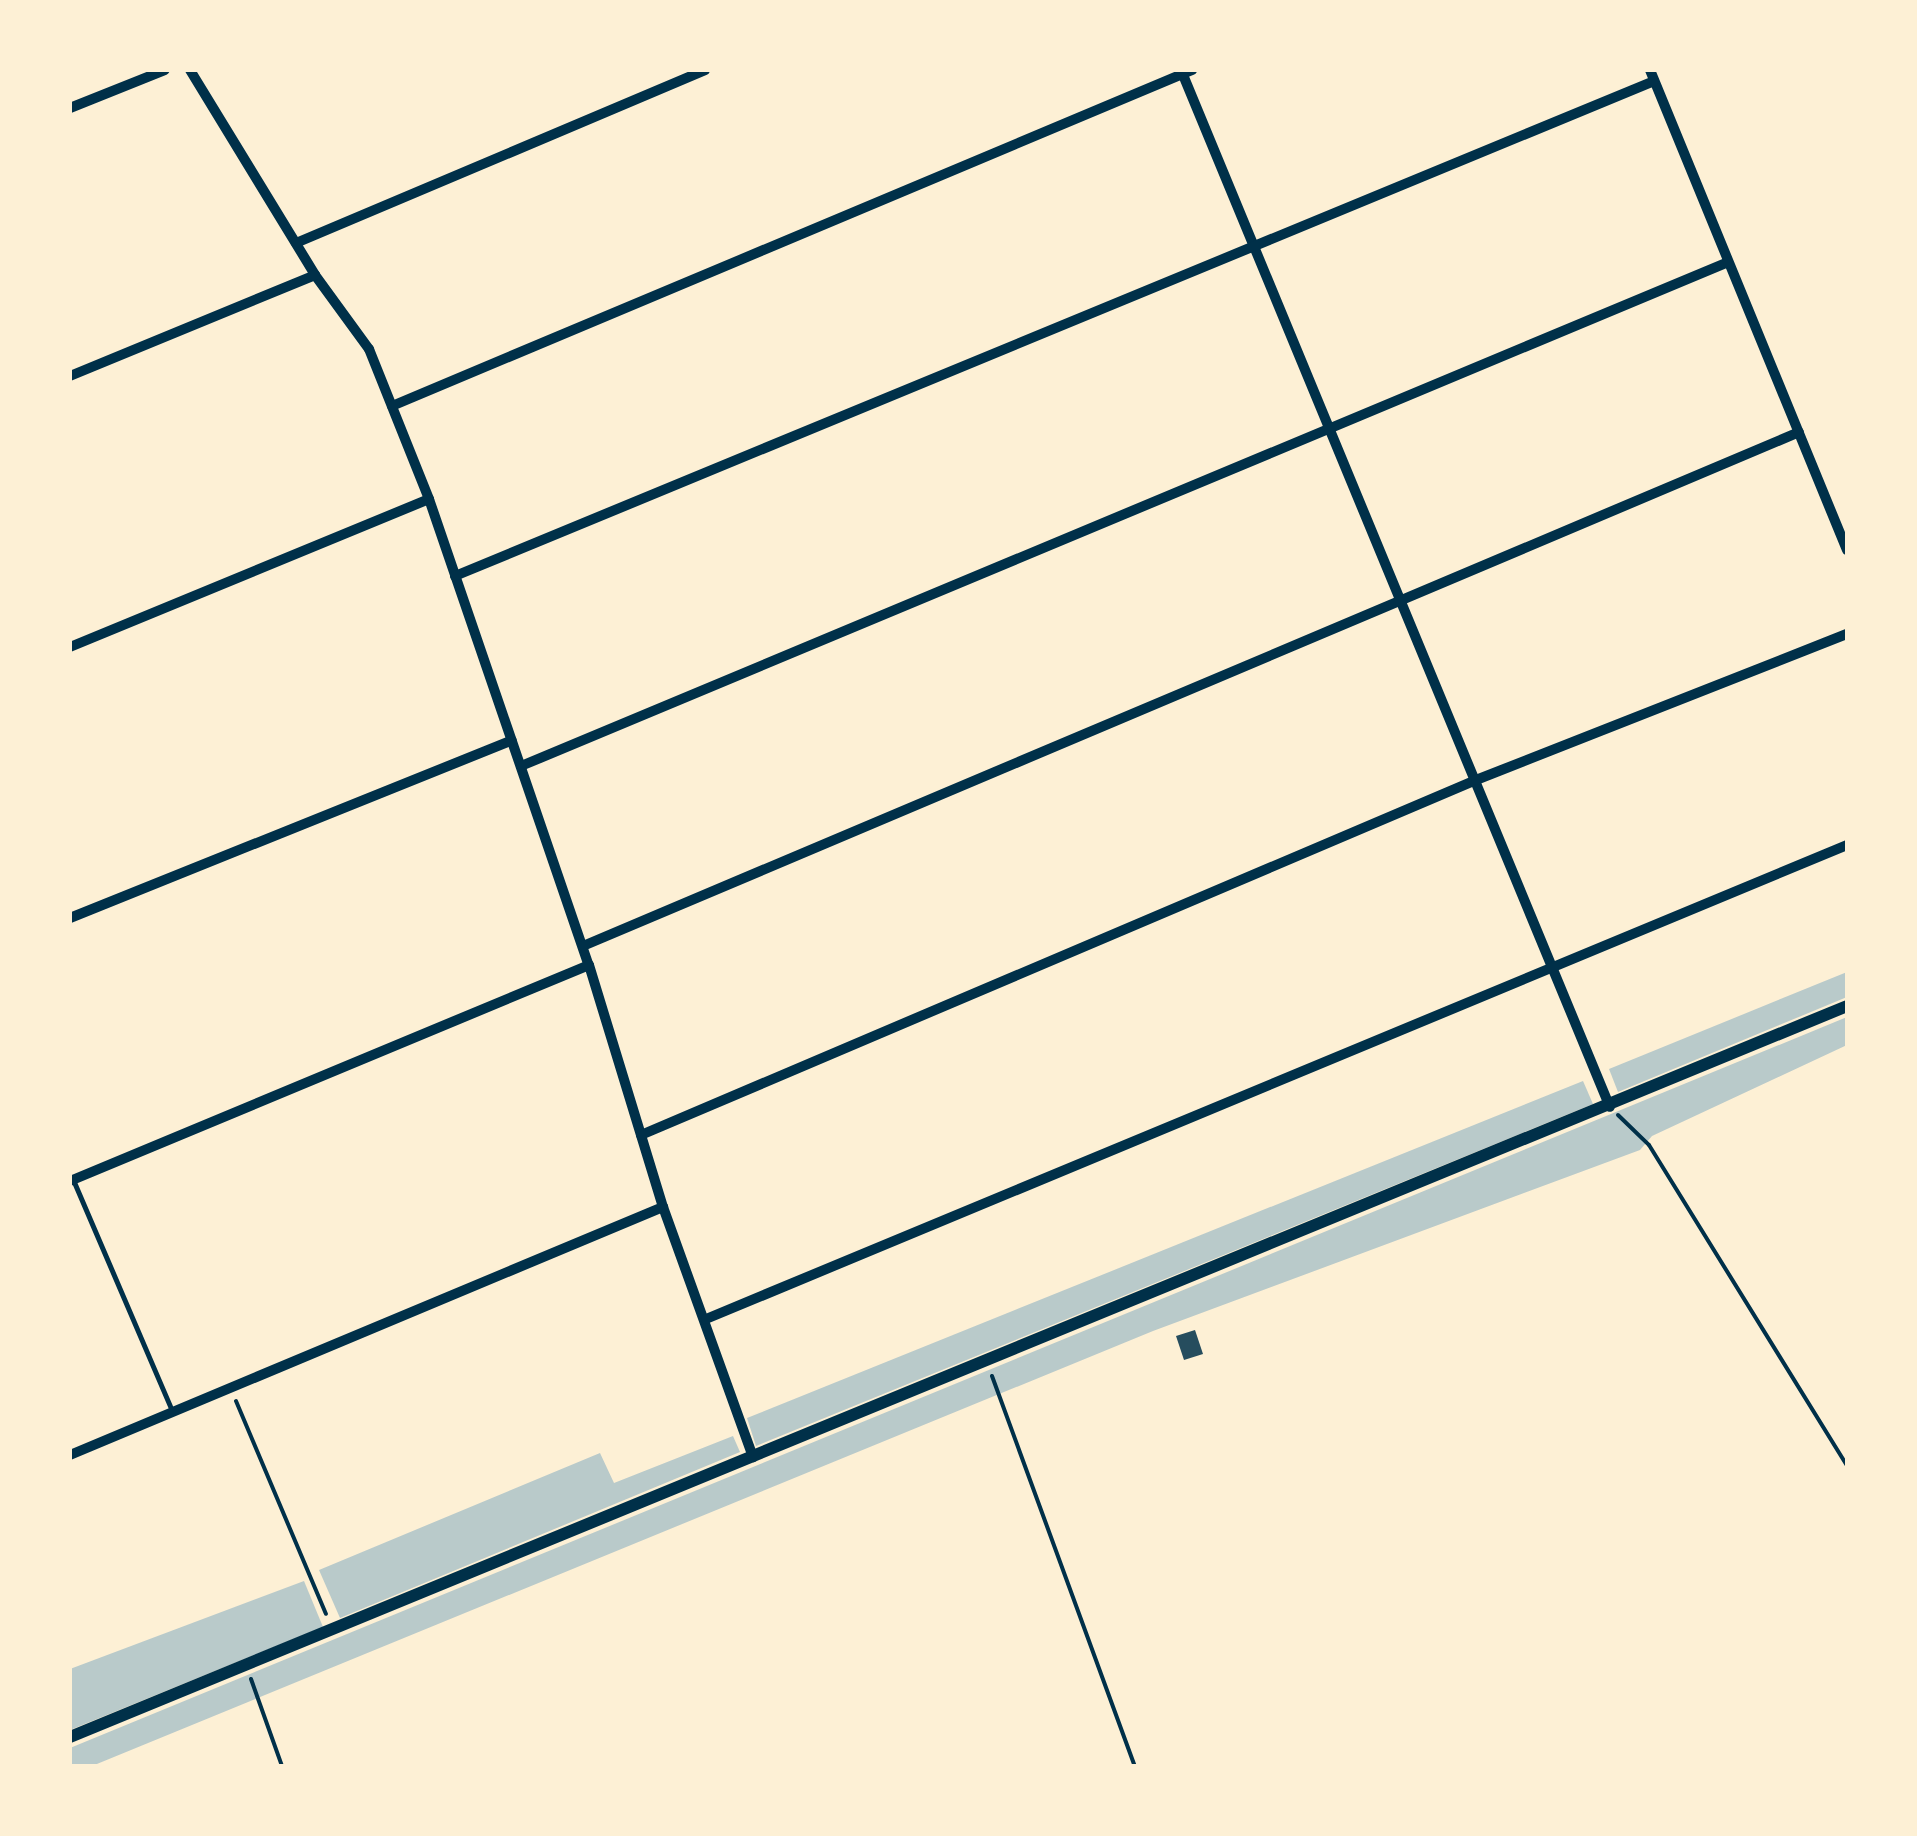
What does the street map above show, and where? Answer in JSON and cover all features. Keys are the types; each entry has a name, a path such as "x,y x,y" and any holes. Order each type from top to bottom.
{"street":[{"path":"70,108 165,70"},
{"path":"190,70 315,274 369,349 429,499 589,965 662,1207 706,1319 753,1457"},
{"path":"296,243 706,70"},
{"path":"392,406 1186,71 1324,426 1476,780 1610,1107"},
{"path":"455,576 1652,76 1847,550"},
{"path":"521,766 1324,426 1728,262"},
{"path":"70,376 315,274"},
{"path":"582,946 1799,432"},
{"path":"70,647 429,499"},
{"path":"641,1135 1476,780 1847,634"},
{"path":"70,918 512,740"},
{"path":"706,1319 1847,844"},
{"path":"72,1180 589,965"},
{"path":"70,1738 1610,1107 1847,1006"},
{"path":"70,1455 662,1207"}],"lane":[{"path":"72,1180 172,1412"}],"path":[{"path":"1610,1107 1649,1145 1847,1466"},
{"path":"987,1362 1135,1766"},
{"path":"230,1388 332,1629"},
{"path":"246,1664 282,1766"}],"shaded area":[{"path":"1847,972 1847,997 1618,1092 1609,1069"},
{"path":"1847,1017 1847,1045 1652,1136 1640,1150 1153,1331 92,1766 70,1766 70,1748"},
{"path":"1583,1081 1593,1104 756,1446 747,1418"},
{"path":"733,1436 740,1452 340,1618 319,1570 600,1453 614,1483"},
{"path":"304,1581 323,1627 70,1730 70,1669"}],"building":[{"path":"1195,1330 1203,1354 1184,1360 1176,1336"}]}
